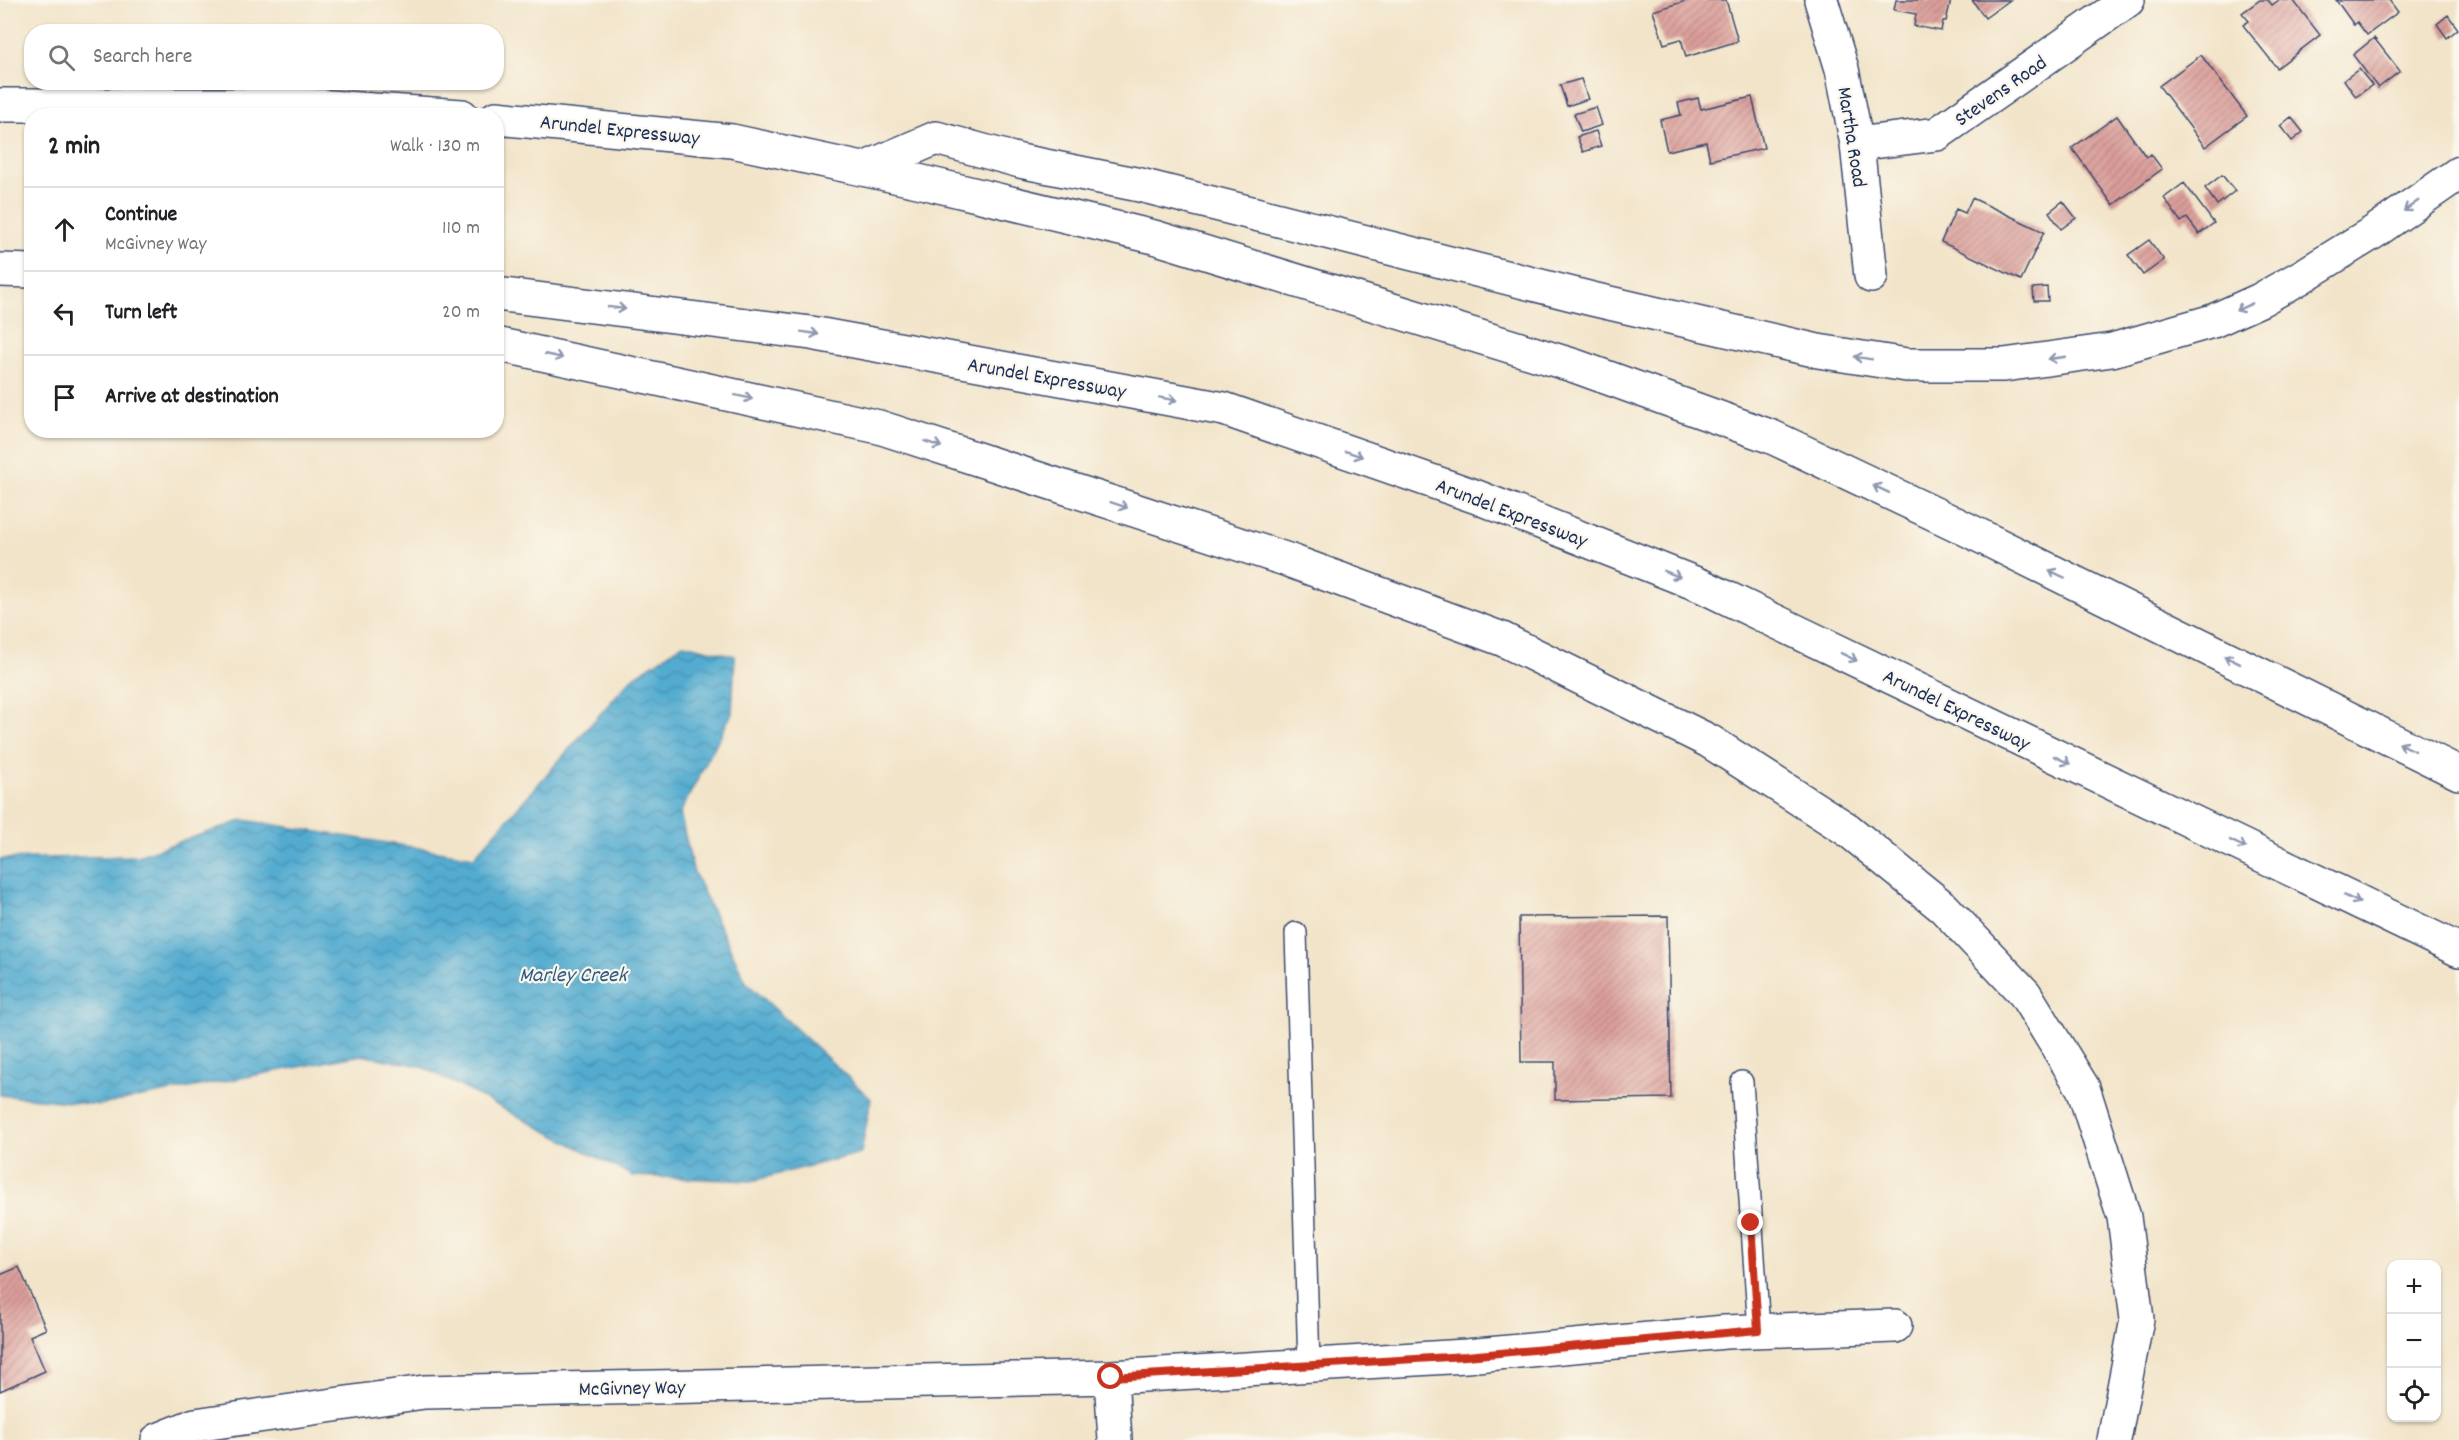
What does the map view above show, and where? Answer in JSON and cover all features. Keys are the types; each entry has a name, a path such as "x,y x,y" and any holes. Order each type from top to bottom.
{"main road":[{"name":"Martha Road","path":"1821,0 1842,69 1857,144 1871,276"},
{"name":"Stevens Road","path":"1857,144 1937,134 2128,0"},
{"path":"0,105 300,105 344,108"},
{"name":"Arundel Expressway","path":"504,119 732,141 864,169 1154,237 1575,366 1772,437 1956,524 2459,772"},
{"path":"864,169 936,138 1020,160 1140,185 1592,299 1818,351 1907,365 2004,364 2112,350 2214,321 2260,300 2301,277 2374,232 2459,173"},
{"path":"0,270 24,272"},
{"name":"Arundel Expressway","path":"504,295 811,333 1224,409 1477,497 1702,586 2459,950"},
{"path":"504,346 879,427 1288,560 1502,639 1709,741 1848,831 1944,908 2025,994 2084,1088 2124,1217 2137,1319 2114,1440"},
{"name":"McGivney Way","path":"158,1440 195,1425 424,1392 1111,1377 1466,1356 1758,1330 1895,1326"},
{"path":"1111,1377 1115,1440"}],"lane":[{"path":"1296,933 1309,1365"},
{"path":"1742,1082 1758,1330"}],"water":[{"name":"Marley Creek","path":"683,644 735,656 732,713 680,813 693,870 746,982 871,1099 861,1153 751,1181 633,1176 421,1066 361,1055 100,1105 0,1095 0,859 138,856 244,820 474,857 631,679"}],"building":[{"path":"1689,0 1726,0 1738,41 1686,57 1681,39 1664,44 1653,11"},
{"path":"1896,0 1951,0 1941,31 1914,26 1916,14 1894,10"},
{"path":"1972,0 2010,0 1985,18"},
{"path":"2260,0 2268,0 2272,5 2279,0 2293,0 2320,35 2277,68 2243,25 2249,21 2242,13"},
{"path":"2336,0 2389,0 2398,12 2367,35 2357,22 2354,25"},
{"path":"2448,15 2458,29 2447,38 2437,24"},
{"path":"2374,38 2400,71 2378,88 2353,55"},
{"path":"2201,55 2247,116 2205,147 2159,86"},
{"path":"2359,69 2372,85 2356,97 2344,80"},
{"path":"1581,79 1588,99 1567,106 1560,85"},
{"path":"1752,97 1764,148 1710,160 1706,142 1667,151 1660,120 1681,115 1678,103 1698,98 1701,109"},
{"path":"1596,107 1602,125 1581,132 1574,114"},
{"path":"2117,116 2146,157 2151,154 2162,169 2113,205 2072,148"},
{"path":"2291,117 2303,132 2292,141 2280,126"},
{"path":"1596,131 1601,146 1583,152 1577,137"},
{"path":"2222,175 2235,191 2217,205 2205,188"},
{"path":"2184,183 2214,223 2199,234 2187,218 2181,222 2164,198"},
{"path":"1972,198 2044,232 2021,280 1941,242 1956,209 1965,213"},
{"path":"2063,201 2076,218 2061,229 2049,212"},
{"path":"2149,240 2164,260 2143,275 2128,255"},
{"path":"2047,287 2048,301 2034,301 2033,288"},
{"path":"1668,916 1671,1098 1555,1100 1555,1062 1521,1062 1519,917"},
{"path":"19,1267 46,1329 30,1336 45,1371 0,1391 0,1275"}],"route":[{"path":"1111,1377 1466,1356 1758,1330 1751,1223"}]}
